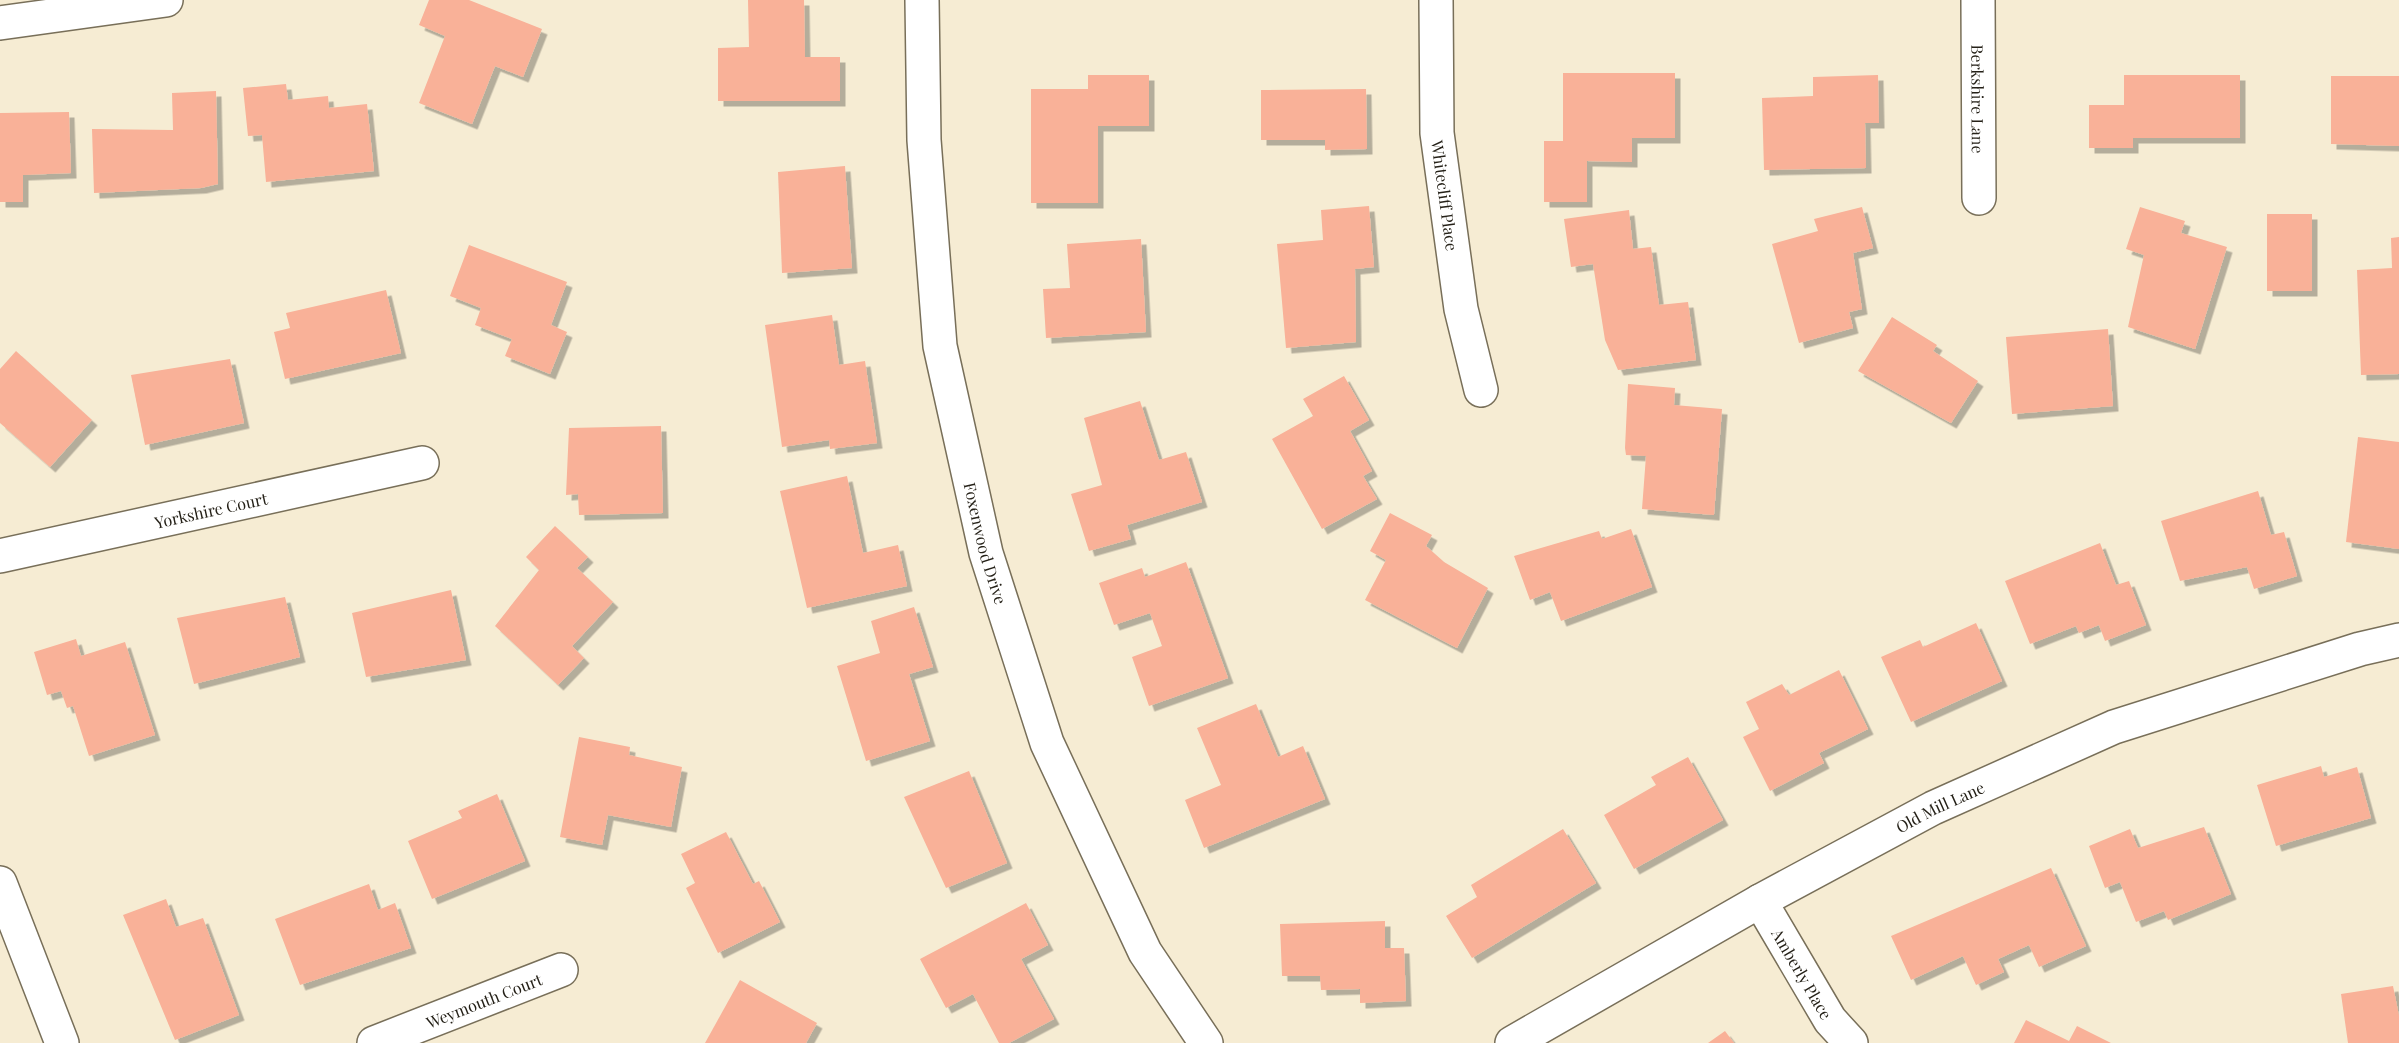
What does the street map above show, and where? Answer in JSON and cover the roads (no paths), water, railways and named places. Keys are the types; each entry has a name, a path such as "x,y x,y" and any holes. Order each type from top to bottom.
{"street":[{"path":"0,23 166,0"},
{"name":"Foxenwood Drive","path":"922,0 924,140 940,346 986,553 1047,743 1145,952 1206,1043"},
{"name":"Whitecliff Place","path":"1436,0 1437,133 1461,309 1481,390"},
{"name":"Berkshire Lane","path":"1978,0 1979,198"},
{"name":"Yorkshire Court","path":"0,556 422,464"},
{"name":"Old Mill Lane","path":"1512,1043 1760,901 1933,808 2114,727 2360,649 2399,640"},
{"path":"0,883 62,1043"},
{"name":"Amberly Place","path":"1760,901 1830,1020 1851,1043"},
{"name":"Weymouth Court","path":"374,1043 561,970"}]}
